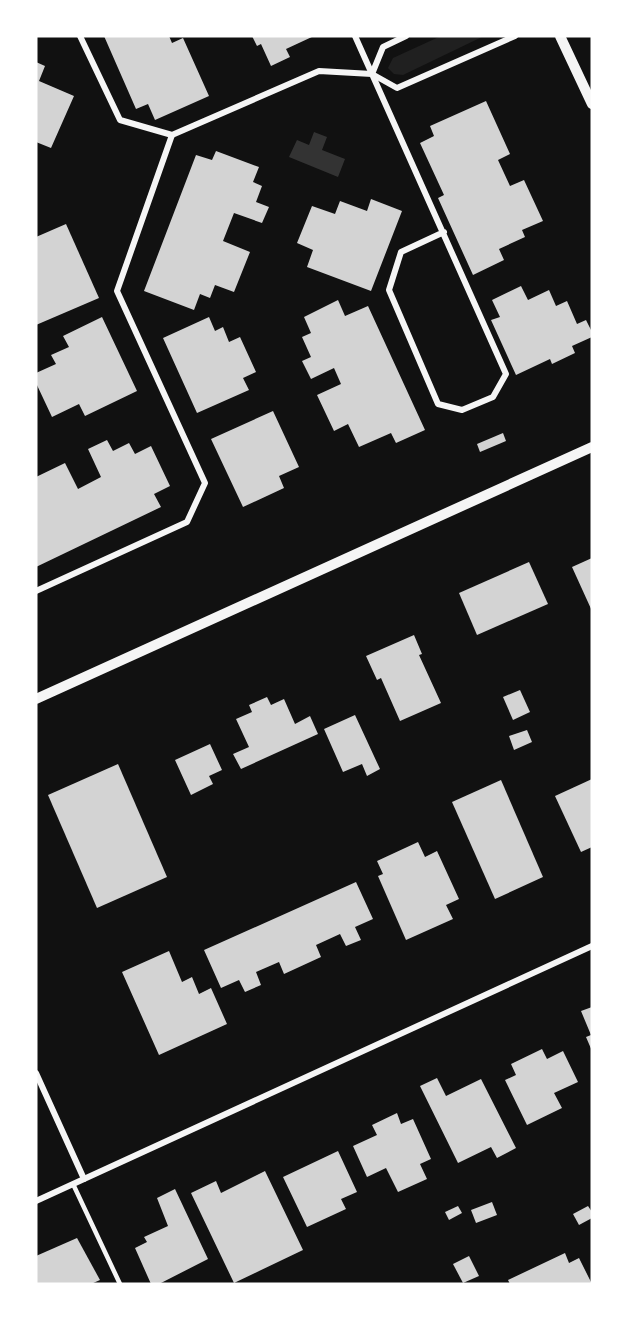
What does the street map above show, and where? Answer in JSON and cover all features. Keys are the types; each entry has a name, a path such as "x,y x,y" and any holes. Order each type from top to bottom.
{"street":[{"path":"80,36 120,120 172,135 319,71 372,74 397,88 515,36"},
{"path":"355,36 444,232 506,374 493,397 462,410 438,405 390,290 401,252 444,232"},
{"path":"372,74 383,47 406,36"},
{"path":"560,36 592,104"},
{"path":"36,591 187,522 205,483 117,291 172,135"},
{"path":"36,699 592,447"},
{"path":"36,1201 592,946"},
{"path":"36,1073 84,1179"}],"lane":[{"path":"74,1184 120,1284"}],"shaded area":[{"path":"441,36 484,36 403,75 394,74 388,68 393,58"},
{"path":"314,132 327,137 322,150 345,159 338,177 289,157 297,140 309,145"}],"building":[{"path":"104,36 169,36 172,43 183,38 209,96 155,120 148,104 136,109"},
{"path":"252,36 314,36 286,49 290,57 271,66 261,44 257,46"},
{"path":"36,62 45,66 39,81 74,96 51,148 36,142"},
{"path":"486,101 510,154 498,160 510,186 524,180 543,221 522,230 525,237 499,249 504,260 473,275 438,198 444,195 420,143 434,136 430,126"},
{"path":"216,151 259,167 253,182 262,186 256,202 269,207 262,223 234,213 223,241 250,252 234,292 215,285 210,298 200,294 194,310 144,291 196,155 212,160"},
{"path":"371,199 402,211 371,291 307,267 313,250 297,243 312,206 335,214 340,201 367,211"},
{"path":"66,224 99,298 36,325 36,237"},
{"path":"521,286 528,300 549,290 556,306 567,301 577,324 586,320 592,337 572,346 575,353 552,364 550,359 516,375 491,320 500,317 492,300"},
{"path":"338,300 345,316 368,306 425,430 396,443 391,433 359,447 348,424 334,431 317,395 341,384 334,368 311,379 302,361 311,357 302,337 311,333 304,317"},
{"path":"102,317 137,391 85,416 79,404 52,417 36,383 36,373 56,364 51,355 69,347 63,336"},
{"path":"209,317 215,331 223,327 229,342 240,337 256,372 243,378 249,390 197,413 163,338"},
{"path":"273,411 299,467 279,476 284,488 243,507 211,439"},
{"path":"503,433 506,441 480,452 477,444"},
{"path":"107,440 113,451 129,443 135,454 151,446 170,486 154,494 161,507 36,567 36,477 65,463 78,489 101,477 88,449"},
{"path":"592,558 592,611 572,567"},
{"path":"529,562 548,604 477,635 459,593"},
{"path":"414,635 422,654 419,655 441,703 400,721 381,678 377,680 366,656"},
{"path":"520,690 530,712 513,720 503,697"},
{"path":"267,697 271,705 284,699 295,724 310,716 318,734 241,769 233,754 249,747 236,719 252,712 249,705"},
{"path":"355,715 380,769 367,776 362,764 343,772 324,729"},
{"path":"527,730 532,742 514,750 509,736"},
{"path":"210,744 222,770 209,776 213,784 191,795 175,760"},
{"path":"118,764 167,877 97,908 48,795"},
{"path":"592,779 592,847 581,852 555,796"},
{"path":"501,780 543,877 495,899 452,802"},
{"path":"418,842 425,857 437,851 459,899 446,905 453,919 406,940 378,876 383,874 377,861"},
{"path":"356,882 373,919 355,927 361,940 346,946 340,934 316,945 321,957 284,974 279,962 256,972 261,985 245,992 239,980 221,988 204,950"},
{"path":"169,951 182,982 192,977 199,994 211,988 227,1024 159,1055 122,972"},
{"path":"592,1007 592,1051 586,1037 591,1035 581,1011"},
{"path":"542,1049 547,1059 563,1051 578,1082 554,1093 562,1108 527,1125 505,1080 516,1075 511,1064"},
{"path":"437,1078 446,1096 481,1079 516,1148 497,1158 491,1147 458,1163 420,1086"},
{"path":"397,1113 401,1124 413,1119 431,1159 420,1164 427,1179 398,1192 386,1168 367,1177 353,1146 377,1135 372,1125"},
{"path":"338,1151 357,1192 341,1199 346,1209 307,1227 283,1177"},
{"path":"265,1171 303,1250 234,1283 191,1193 216,1181 221,1193"},
{"path":"175,1189 208,1259 159,1284 151,1284 135,1248 147,1242 144,1237 168,1226 157,1198"},
{"path":"492,1202 497,1215 476,1223 471,1210"},
{"path":"458,1206 462,1213 449,1220 445,1212"},
{"path":"588,1206 592,1212 592,1218 579,1225 573,1214"},
{"path":"77,1238 100,1280 91,1284 36,1284 36,1256"},
{"path":"565,1253 569,1263 579,1258 592,1284 510,1284 508,1280"},
{"path":"469,1256 479,1276 463,1283 453,1264"}]}
